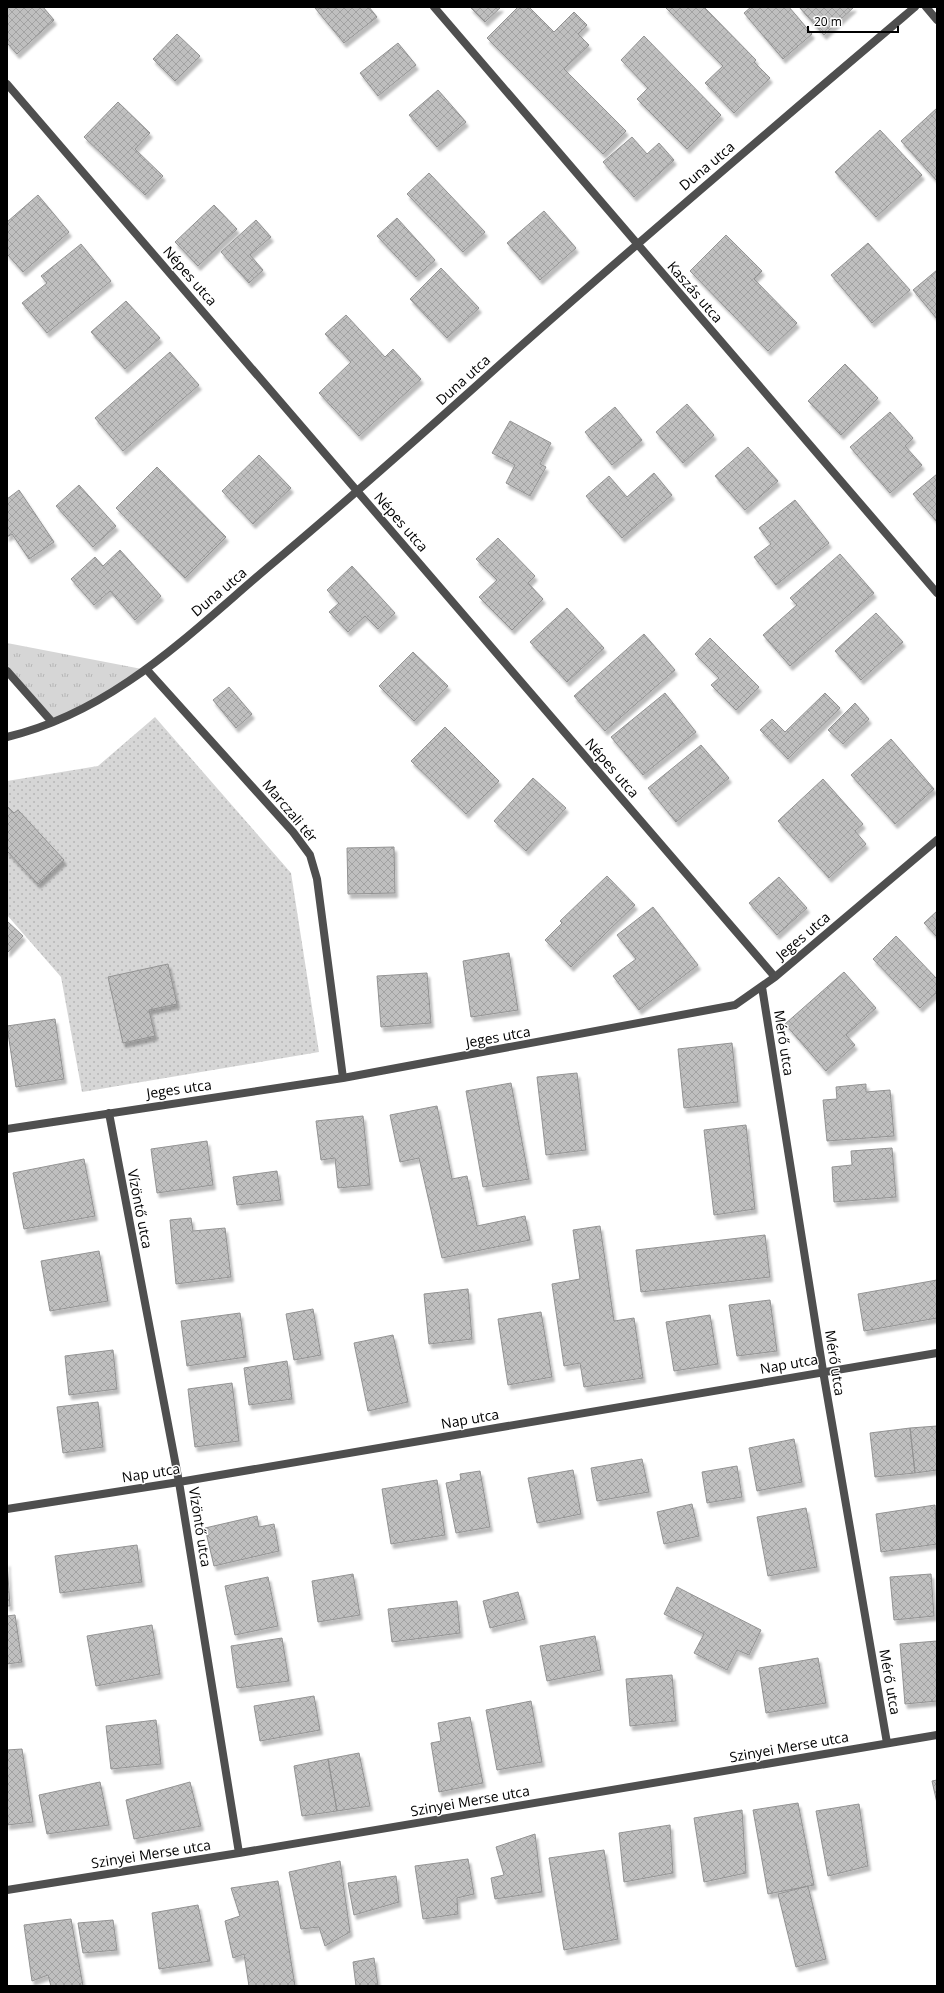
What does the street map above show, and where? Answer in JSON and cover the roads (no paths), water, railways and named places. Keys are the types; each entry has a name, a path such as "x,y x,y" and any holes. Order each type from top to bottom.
{"street":[{"name":"Kaszás utca","path":"434,7 937,594"},
{"name":"Duna utca","path":"7,737 52,722 107,696 146,670 358,492 636,244 914,7"},
{"path":"926,7 937,20"},
{"name":"Népes utca","path":"7,84 775,977"},
{"path":"7,670 52,722"},
{"name":"Marczali tér","path":"146,670 293,832 310,856 317,879 343,1078"},
{"name":"Jeges utca","path":"7,1129 343,1078 705,1012 735,1005 775,977 937,840"},
{"name":"Mérő utca","path":"762,987 823,1371 887,1743"},
{"name":"Vízöntő utca","path":"109,1113 179,1482 239,1853"},
{"name":"Nap utca","path":"7,1509 179,1482 823,1371 937,1353"},
{"name":"Szinyei Merse utca","path":"7,1890 239,1853 937,1735"}]}
